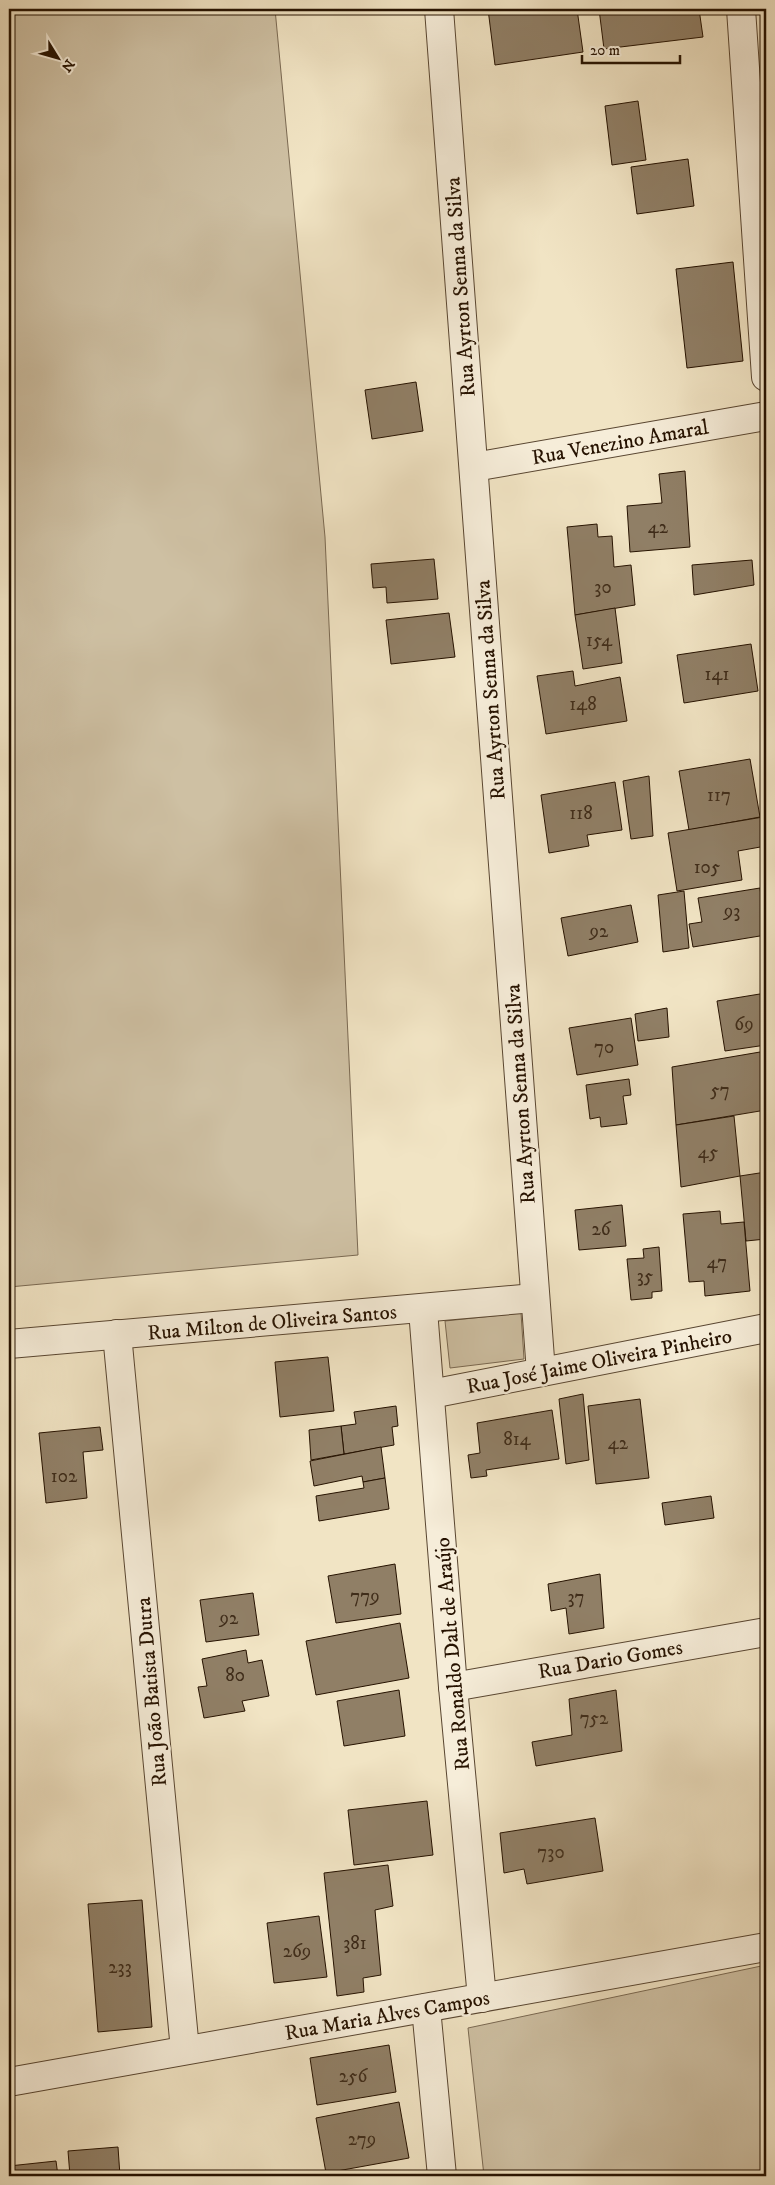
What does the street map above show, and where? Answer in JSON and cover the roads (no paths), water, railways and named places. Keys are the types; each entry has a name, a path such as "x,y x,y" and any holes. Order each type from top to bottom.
{"street":[{"name":"Rua Ayrton Senna da Silva","path":"439,9 541,1372"},
{"path":"741,9 766,377"},
{"name":"Rua Venezino Amaral","path":"474,468 766,416"},
{"name":"Rua Milton de Oliveira Santos","path":"9,1344 423,1310 534,1298"},
{"name":"Rua Ronaldo Dalt de Araújo","path":"423,1310 482,1998"},
{"name":"Rua José Jaime Oliveira Pinheiro","path":"431,1394 766,1328"},
{"name":"Rua João Batista Dutra","path":"117,1334 185,2050"},
{"name":"Rua Dario Gomes","path":"454,1687 766,1632"},
{"name":"Rua Maria Alves Campos","path":"9,2082 766,1947"},
{"path":"426,2008 442,2176"}]}
